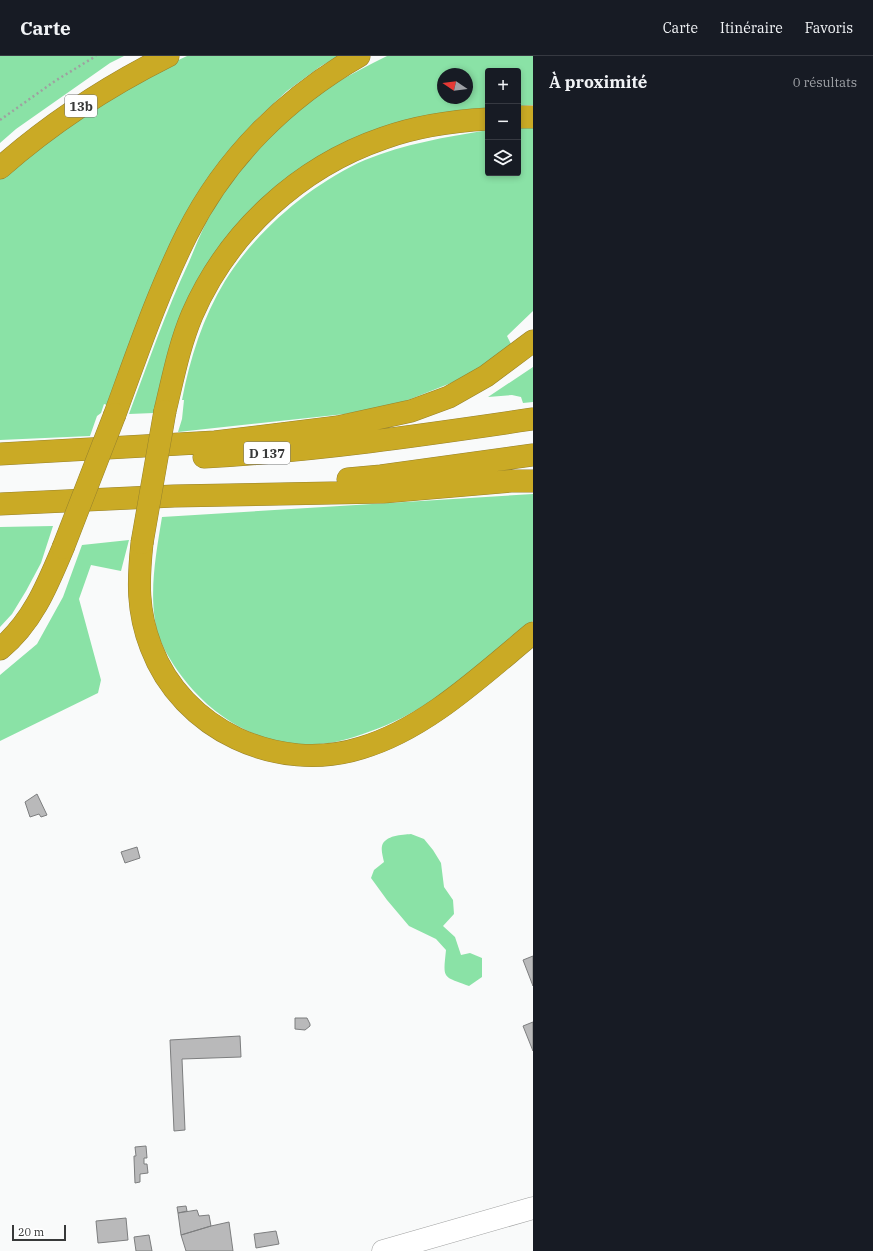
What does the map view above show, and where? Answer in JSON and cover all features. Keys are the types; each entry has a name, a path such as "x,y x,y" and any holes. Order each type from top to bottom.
{"highway":[{"name":"13b","path":"0,168 42,133 78,108 142,69 168,56"},
{"path":"0,649 18,632 37,605 50,579 167,277 187,234 206,201 231,164 256,136 285,108 312,86 359,56"},
{"path":"521,117 533,117"},
{"path":"485,119 424,127 403,132 365,145 345,154 302,179 274,201 227,253 205,289 192,315 177,361 165,411 142,543 138,574 140,603 150,646 157,662 177,692 205,719 222,731 243,742 283,754 322,756 342,753 361,748 398,734 413,726 443,705 533,633"},
{"path":"0,454 215,442 338,427 411,411 449,397 486,376 533,341"},
{"name":"D 137","path":"0,468 263,453 369,442 533,419"},
{"name":"D 137","path":"0,504 174,496 381,476 533,456"},
{"path":"174,496 383,492 511,481 533,481"}],"main road":[{"path":"383,1251 533,1208"}],"path":[{"path":"0,120 55,81 96,56"}],"green space":[{"path":"0,56 124,56 110,63 16,129 0,143"},
{"path":"187,56 339,56 321,66 287,91 257,119 223,158 200,189 179,229 107,405 104,404 101,413 97,416 90,436 0,440 0,178 48,139 149,74"},
{"path":"387,56 533,56 533,105 521,106 521,68 485,68 485,108 462,110 415,118 310,162 274,188 232,230 211,259 158,401 156,401 154,413 129,414 165,318 198,240 212,212 228,187 254,154 284,123 316,96 353,73"},
{"path":"521,128 533,128 533,311 507,336 512,346 481,368 451,383 398,404 345,414 178,432 182,419 184,400 182,400 198,338 210,309 225,281 237,263 252,245 269,227 305,195 345,170 380,154 441,138 485,131 485,176 521,176"},
{"path":"533,367 533,402 523,403 521,397 512,395 488,397"},
{"path":"533,494 533,621 437,697 387,725 354,737 331,743 309,745 287,743 266,738 227,720 209,706 183,678 159,637 155,623 153,593 155,561 162,517"},
{"path":"53,526 41,563 12,614 0,627 0,527"},
{"path":"129,540 121,571 91,565 79,599 101,680 98,693 0,741 0,675 37,644 63,597 82,545"},
{"path":"411,834 424,839 441,863 444,887 453,900 454,914 443,926 455,937 461,955 470,953 482,958 482,977 469,986 449,978 446,975 446,950 436,939 409,926 371,878 374,870 384,862 382,846 384,842 394,836"}],"building":[{"path":"37,794 47,815 41,817 39,814 30,817 25,802"},
{"path":"137,847 140,858 125,863 121,852"},
{"path":"533,956 533,986 523,960"},
{"path":"295,1018 307,1018 310,1026 305,1030 295,1029"},
{"path":"533,1022 533,1051 523,1026"},
{"path":"240,1036 241,1057 182,1059 185,1130 174,1131 170,1040"},
{"path":"146,1146 147,1158 144,1158 144,1164 147,1164 148,1173 140,1174 140,1182 135,1183 135,1147"},
{"path":"186,1206 187,1211 178,1213 177,1207"},
{"path":"197,1210 199,1216 209,1215 211,1226 181,1235 178,1213"},
{"path":"126,1218 128,1240 98,1243 96,1221"},
{"path":"229,1222 233,1251 186,1251 181,1235"},
{"path":"276,1231 279,1244 256,1248 254,1234"},
{"path":"149,1235 152,1251 136,1251 134,1237"}]}
